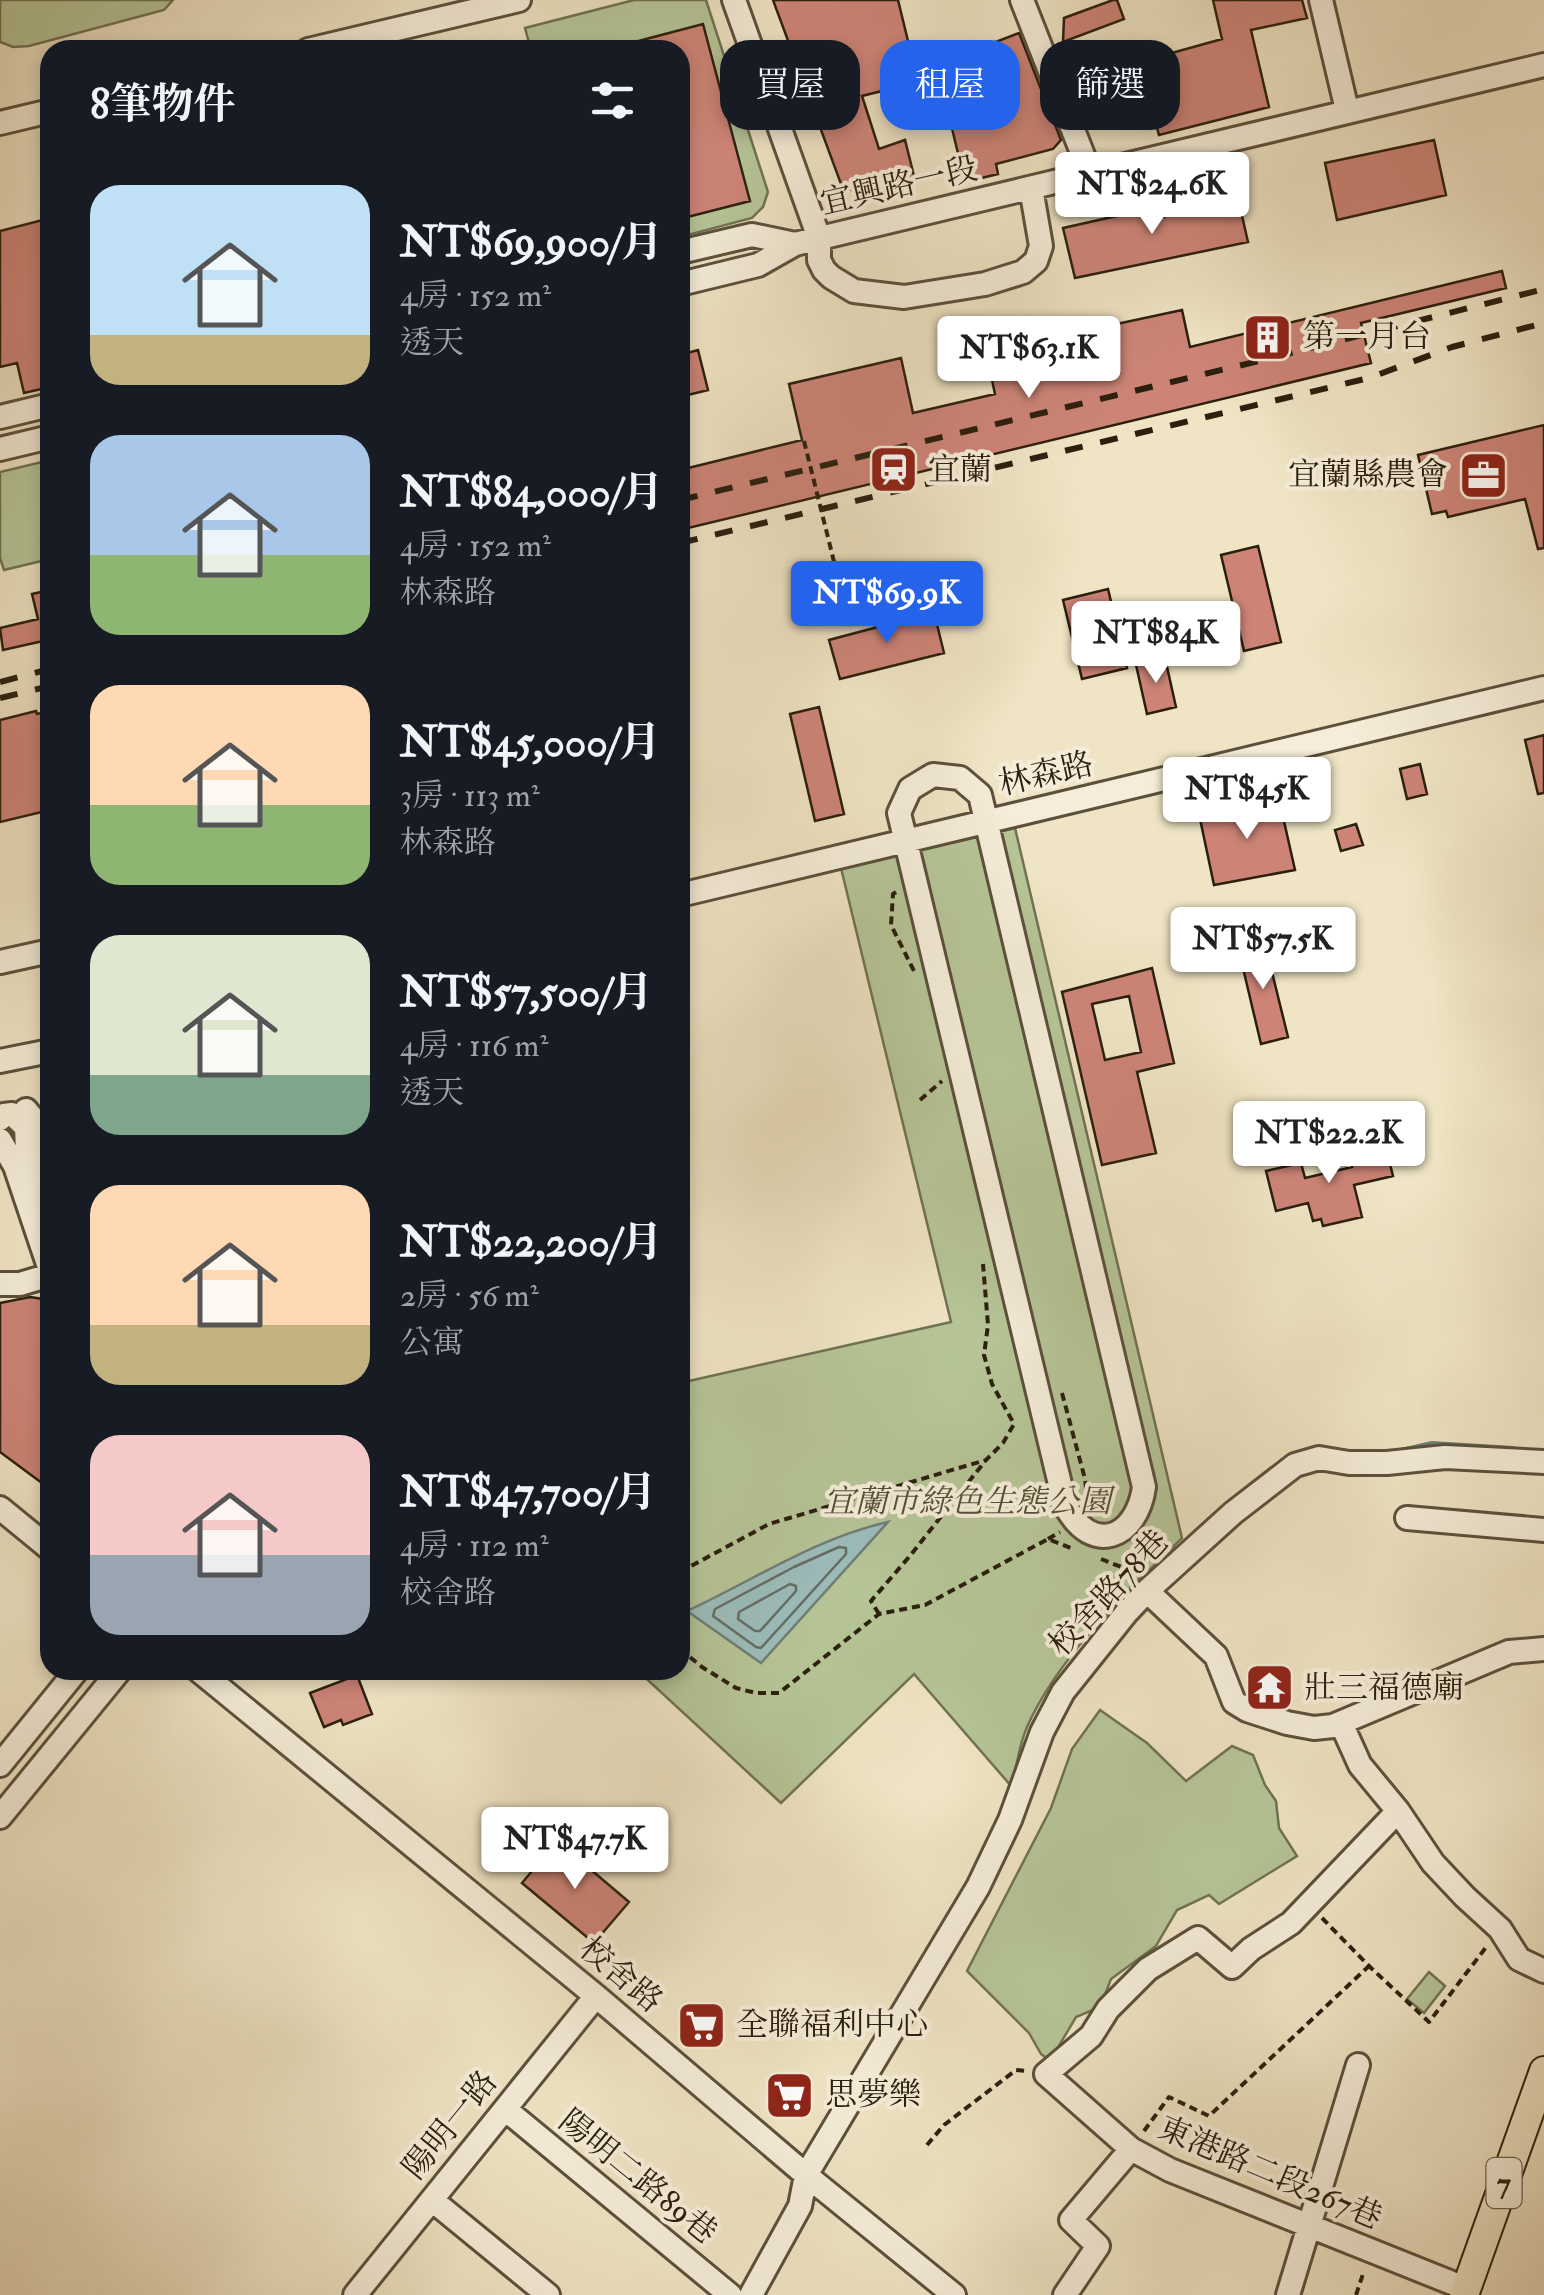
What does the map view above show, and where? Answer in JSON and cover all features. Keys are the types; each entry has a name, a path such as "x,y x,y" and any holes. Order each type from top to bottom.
{"main road":[{"name":"7","path":"1466,2292 1543,2076"}],"street":[{"path":"350,40 519,0"},
{"path":"734,0 819,238 819,260 831,277 854,291 904,297 985,284 1023,272 1036,261 1041,246 1031,188"},
{"path":"1022,0 1090,173"},
{"path":"1321,0 1347,110"},
{"name":"宜興路一段","path":"690,282 758,265 795,244 1544,65"},
{"path":"0,123 40,113"},
{"name":"宜興路一段","path":"690,250 752,235 795,244"},
{"path":"0,417 40,407"},
{"path":"0,449 40,439"},
{"name":"林森路","path":"690,893 1544,688"},
{"path":"933,775 960,778 980,796 986,822 1144,1487 1136,1516 1123,1529 1109,1535 1093,1536 1081,1529 1064,1505 899,814 910,789 933,775"},
{"path":"0,962 40,952"},
{"path":"0,1061 40,1053"},
{"path":"2,1109 24,1102 40,1114"},
{"path":"2,1109 22,1107 40,1127"},
{"path":"2,1109 14,1110 22,1118 40,1170"},
{"path":"26,1127 27,1150 40,1191"},
{"path":"0,1140 15,1166 40,1245"},
{"path":"0,1284 20,1284 40,1276"},
{"name":"校舍路78巷","path":"751,2295 800,2206 806,2175 978,1888 1010,1820 1042,1732 1063,1692 1127,1612 1145,1583 1296,1465 1319,1458 1349,1463 1445,1457 1544,1462"},
{"path":"0,1508 40,1540"},
{"path":"1406,1518 1544,1530"},
{"path":"1145,1583 1216,1656 1234,1702 1247,1710 1314,1728 1341,1723 1508,1652 1544,1649"},
{"path":"0,1764 69,1680"},
{"path":"0,1817 112,1680"},
{"name":"校舍路","path":"210,1680 954,2295"},
{"path":"1341,1723 1360,1765 1433,1863 1500,1929 1519,1959 1544,1971"},
{"path":"1046,2074 1091,2036 1108,2009 1148,1969 1198,1938 1232,1967 1251,1949 1291,1924 1398,1811"},
{"name":"陽明一路","path":"362,2292 596,1996"},
{"path":"1288,2295 1358,2065"},
{"name":"東港路二段267巷","path":"1046,2074 1131,2149 1170,2170 1466,2292"},
{"name":"陽明二路89巷","path":"504,2109 730,2295"},
{"path":"1065,2295 1098,2246 1070,2220 1131,2149"},
{"path":"432,2200 548,2295"}],"path":[{"path":"804,441 848,618"},
{"path":"914,875 893,894 891,925 915,974"},
{"path":"920,1100 950,1075"},
{"path":"878,1614 870,1601 1003,1443 1014,1424 992,1384 984,1355 988,1325 983,1256"},
{"path":"690,1567 769,1524 986,1460"},
{"path":"690,1657 736,1688 779,1693 878,1614 925,1605 1048,1539 1080,1551"},
{"path":"1096,1557 1145,1583"},
{"path":"1308,1904 1429,2022 1500,1929"},
{"path":"1131,2149 1168,2097 1209,2116 1368,1966"},
{"path":"926,2145 944,2125 1016,2070 1046,2074"},
{"path":"1356,2295 1370,2251"}],"green space":[{"path":"0,0 173,0 164,10 29,46 13,47 0,42"},
{"path":"634,0 706,0 720,43 720,130 748,130 768,192 763,207 752,218 690,234 690,40 528,40 525,28"},
{"path":"40,462 40,561 4,570 0,558 0,472"},
{"name":"宜蘭市綠色生態公園","path":"1015,828 1182,1538 1096,1626 1057,1675 1027,1727 1012,1787 914,1674 781,1803 648,1680 690,1680 690,1381 951,1322 841,868"},
{"path":"1100,1710 1147,1743 1186,1781 1232,1746 1253,1755 1276,1801 1279,1828 1297,1856 1219,1904 1209,1895 1177,1910 1156,1946 1111,1979 1100,2007 1076,2017 1050,2061 1029,2033 967,1971 1051,1808 1072,1749"},
{"path":"1429,1972 1445,1986 1424,2013 1407,1999"}],"water":[{"path":"888,1522 761,1663 690,1613 690,1609 810,1549"}],"building":[{"path":"773,0 898,0 908,40 880,40 880,92 862,96 879,149 905,140 915,180 858,194 841,184 821,130 860,130 860,40 788,40"},
{"path":"1117,0 1124,19 1063,40 1064,18"},
{"path":"1213,0 1302,0 1307,18 1251,30 1269,107 1180,130 1180,51 1222,39"},
{"path":"703,24 720,88 720,130 731,130 750,201 690,216 690,40 642,40"},
{"path":"1019,33 1040,86 1040,130 1057,130 1061,140 1053,149 996,164 998,174 965,182 952,130 1020,130 1020,40 1001,40"},
{"path":"1434,140 1446,195 1337,220 1325,163"},
{"path":"1238,198 1248,242 1075,278 1063,228 1148,209 1150,220"},
{"path":"40,221 40,389 24,393 17,363 0,367 0,231"},
{"path":"1502,271 1506,288 1361,323 1371,363 690,528 690,468 802,440 789,384 901,358 913,413 995,394 986,352 1182,310 1190,347"},
{"path":"698,350 708,390 690,394 690,352"},
{"name":"宜蘭縣農會","path":"1544,425 1544,548 1538,549 1525,499 1448,517 1446,511 1432,514 1418,455"},
{"path":"1258,546 1281,642 1244,651 1221,555"},
{"path":"1108,589 1127,668 1082,679 1063,600"},
{"path":"40,592 40,642 3,650 0,628 38,619 32,594"},
{"path":"934,612 944,653 840,679 829,640"},
{"path":"1165,658 1176,707 1147,714 1136,665"},
{"path":"819,707 844,814 815,821 790,714"},
{"path":"40,713 40,812 0,822 0,720"},
{"path":"1544,735 1544,793 1538,794 1525,740"},
{"path":"1420,764 1427,794 1407,799 1400,769"},
{"path":"1279,799 1295,870 1214,885 1199,814"},
{"path":"1356,824 1363,845 1341,851 1335,830"},
{"path":"1264,940 1288,1037 1261,1044 1238,947"},
{"path":"1152,968 1174,1063 1137,1072 1156,1153 1102,1165 1062,992","holes":["1129,996 1141,1052 1105,1060 1092,1004"]},
{"path":"1385,1144 1393,1176 1354,1185 1362,1217 1323,1226 1321,1219 1313,1221 1308,1203 1276,1211 1266,1171 1301,1163 1305,1178 1352,1167 1349,1153"},
{"path":"40,1298 40,1482 0,1452 0,1303"},
{"path":"344,1680 359,1680 372,1714 343,1725 341,1720 324,1727 310,1693"},
{"path":"557,1841 629,1902 594,1943 522,1883"}],"waterway":[{"path":"1401,1451 1432,1444 1513,1449"},
{"path":"1132,1587 1177,1549"}],"railway":[{"path":"690,498 1544,289"},
{"path":"690,541 1369,378 1452,347 1544,323"},
{"path":"0,682 40,672"},
{"path":"0,698 40,688"}],"place":[{"name":"第一月台","path":"1268,337"},
{"name":"宜蘭","path":"893,470"},
{"name":"宜蘭縣農會","path":"1483,475"},
{"name":"壯三福德廟","path":"1269,1688"},
{"name":"全聯福利中心","path":"701,2025"},
{"name":"思夢樂","path":"790,2095"}]}
